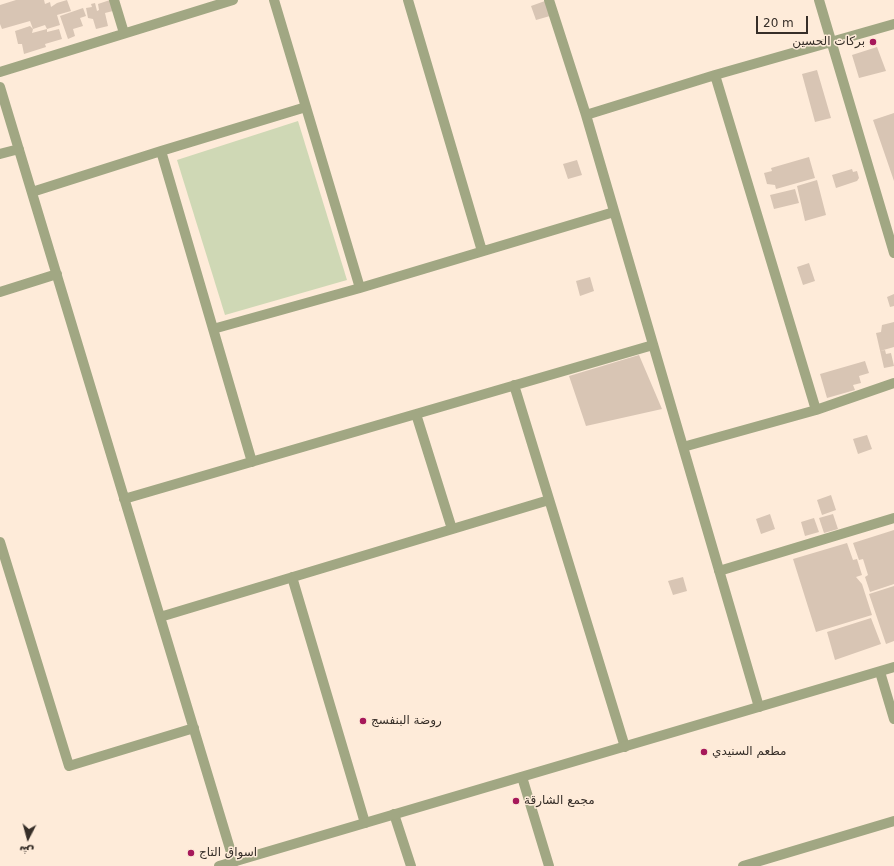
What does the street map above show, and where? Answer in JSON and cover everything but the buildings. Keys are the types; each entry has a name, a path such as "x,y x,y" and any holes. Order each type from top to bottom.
{"street":[{"path":"114,0 124,33"},
{"path":"0,72 233,0"},
{"path":"274,0 360,288"},
{"path":"408,0 482,251"},
{"path":"549,0 586,115 758,707"},
{"path":"819,0 894,253"},
{"path":"586,115 715,75 894,24"},
{"path":"715,75 816,410"},
{"path":"0,87 234,862"},
{"path":"32,192 161,150 306,107"},
{"path":"0,154 19,149"},
{"path":"161,150 252,462"},
{"path":"213,329 360,288 614,212"},
{"path":"0,292 56,274"},
{"path":"124,499 653,345"},
{"path":"683,447 816,410 894,383"},
{"path":"514,385 626,746"},
{"path":"416,414 452,529"},
{"path":"160,617 549,500"},
{"path":"719,571 894,518"},
{"path":"0,542 4,566 69,766 194,728"},
{"path":"292,577 365,823"},
{"path":"219,866 894,667"},
{"path":"880,672 894,720"},
{"path":"522,777 548,866"},
{"path":"394,814 411,866"},
{"path":"743,866 894,821"}],"green space":[{"path":"298,121 347,280 225,315 177,160"}],"place":[{"name":"بركات الحسين","path":"873,42"},
{"name":"روضة البنفسج","path":"363,721"},
{"name":"مطعم السنيدي","path":"704,752"},
{"name":"مجمع الشارقة","path":"516,801"},
{"name":"اسواق التاج","path":"191,853"}]}
